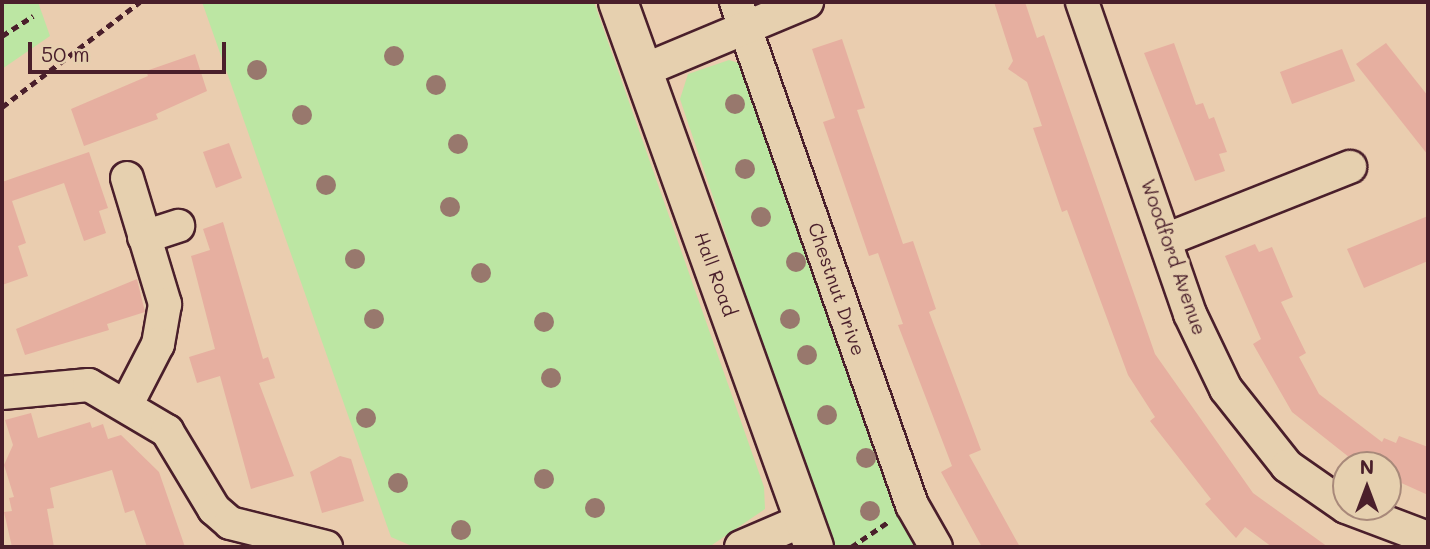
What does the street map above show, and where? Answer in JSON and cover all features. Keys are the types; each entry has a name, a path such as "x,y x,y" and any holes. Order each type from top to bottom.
{"main road":[{"name":"Hall Road","path":"618,2 809,534"}],"street":[{"path":"642,71 741,15 807,2"},
{"name":"Woodford Avenue","path":"1082,2 1168,239 1190,314 1226,389 1287,466 1332,497"},
{"name":"Chestnut Drive","path":"741,15 912,505 936,547"},
{"path":"1168,239 1350,166"},
{"path":"127,178 165,304 158,344 127,404"},
{"path":"144,237 178,226"},
{"path":"2,393 89,385 127,404 167,432 214,509 230,523 326,547"},
{"name":"Woodford Avenue","path":"1383,521 1428,538"},
{"path":"741,547 809,534"}],"path":[{"path":"2,107 141,2"},
{"path":"2,36 33,16"},
{"path":"851,547 912,505"}],"green space":[{"path":"2,2 38,2 50,36 2,69"},
{"path":"202,2 594,2 764,487 765,509 709,547 414,547 391,537"},
{"path":"729,60 742,64 922,547 831,547 680,99 688,74"}],"building":[{"path":"994,2 1025,2 1037,38 1044,35 1155,354 1253,493 1328,547 1272,547 1245,527 1236,538 1205,504 1211,499 1150,421 1155,417 1128,375 1067,210 1062,212 1033,128 1042,126 1027,82 1008,69 1013,61"},
{"path":"842,39 865,108 857,110 903,244 913,241 936,309 929,312 981,450 969,455 1020,547 982,547 941,472 952,466 898,325 903,324 878,253 869,256 823,122 835,118 812,49"},
{"path":"1174,43 1196,105 1203,103 1209,119 1214,117 1227,152 1219,154 1225,171 1195,181 1144,53"},
{"path":"1386,43 1428,96 1428,155 1356,64"},
{"path":"1342,49 1355,81 1292,104 1280,72"},
{"path":"195,54 207,91 156,114 158,119 84,146 71,109 148,76 146,71"},
{"path":"229,143 242,178 216,188 203,152"},
{"path":"89,152 108,208 99,211 106,233 84,241 64,183 12,201 26,243 18,246 28,276 2,285 2,182"},
{"path":"1428,216 1428,261 1364,288 1347,249"},
{"path":"223,222 263,359 268,357 275,378 259,383 294,476 251,489 220,376 197,383 189,357 215,349 191,256 210,250 203,229"},
{"path":"1255,244 1259,252 1272,247 1293,297 1281,302 1306,353 1299,357 1319,394 1382,442 1384,438 1396,443 1399,436 1428,447 1428,495 1402,483 1402,451 1341,451 1292,412 1253,344 1261,339 1225,256"},
{"path":"137,279 145,312 107,324 109,330 25,355 16,329"},
{"path":"31,413 38,438 90,422 92,428 103,424 108,439 121,435 159,472 185,547 147,547 134,510 125,513 112,470 50,488 54,508 47,509 54,547 12,547 4,512 12,511 9,498 14,497 4,465 13,445 5,420"},
{"path":"340,456 351,459 364,501 322,513 310,472"}]}
